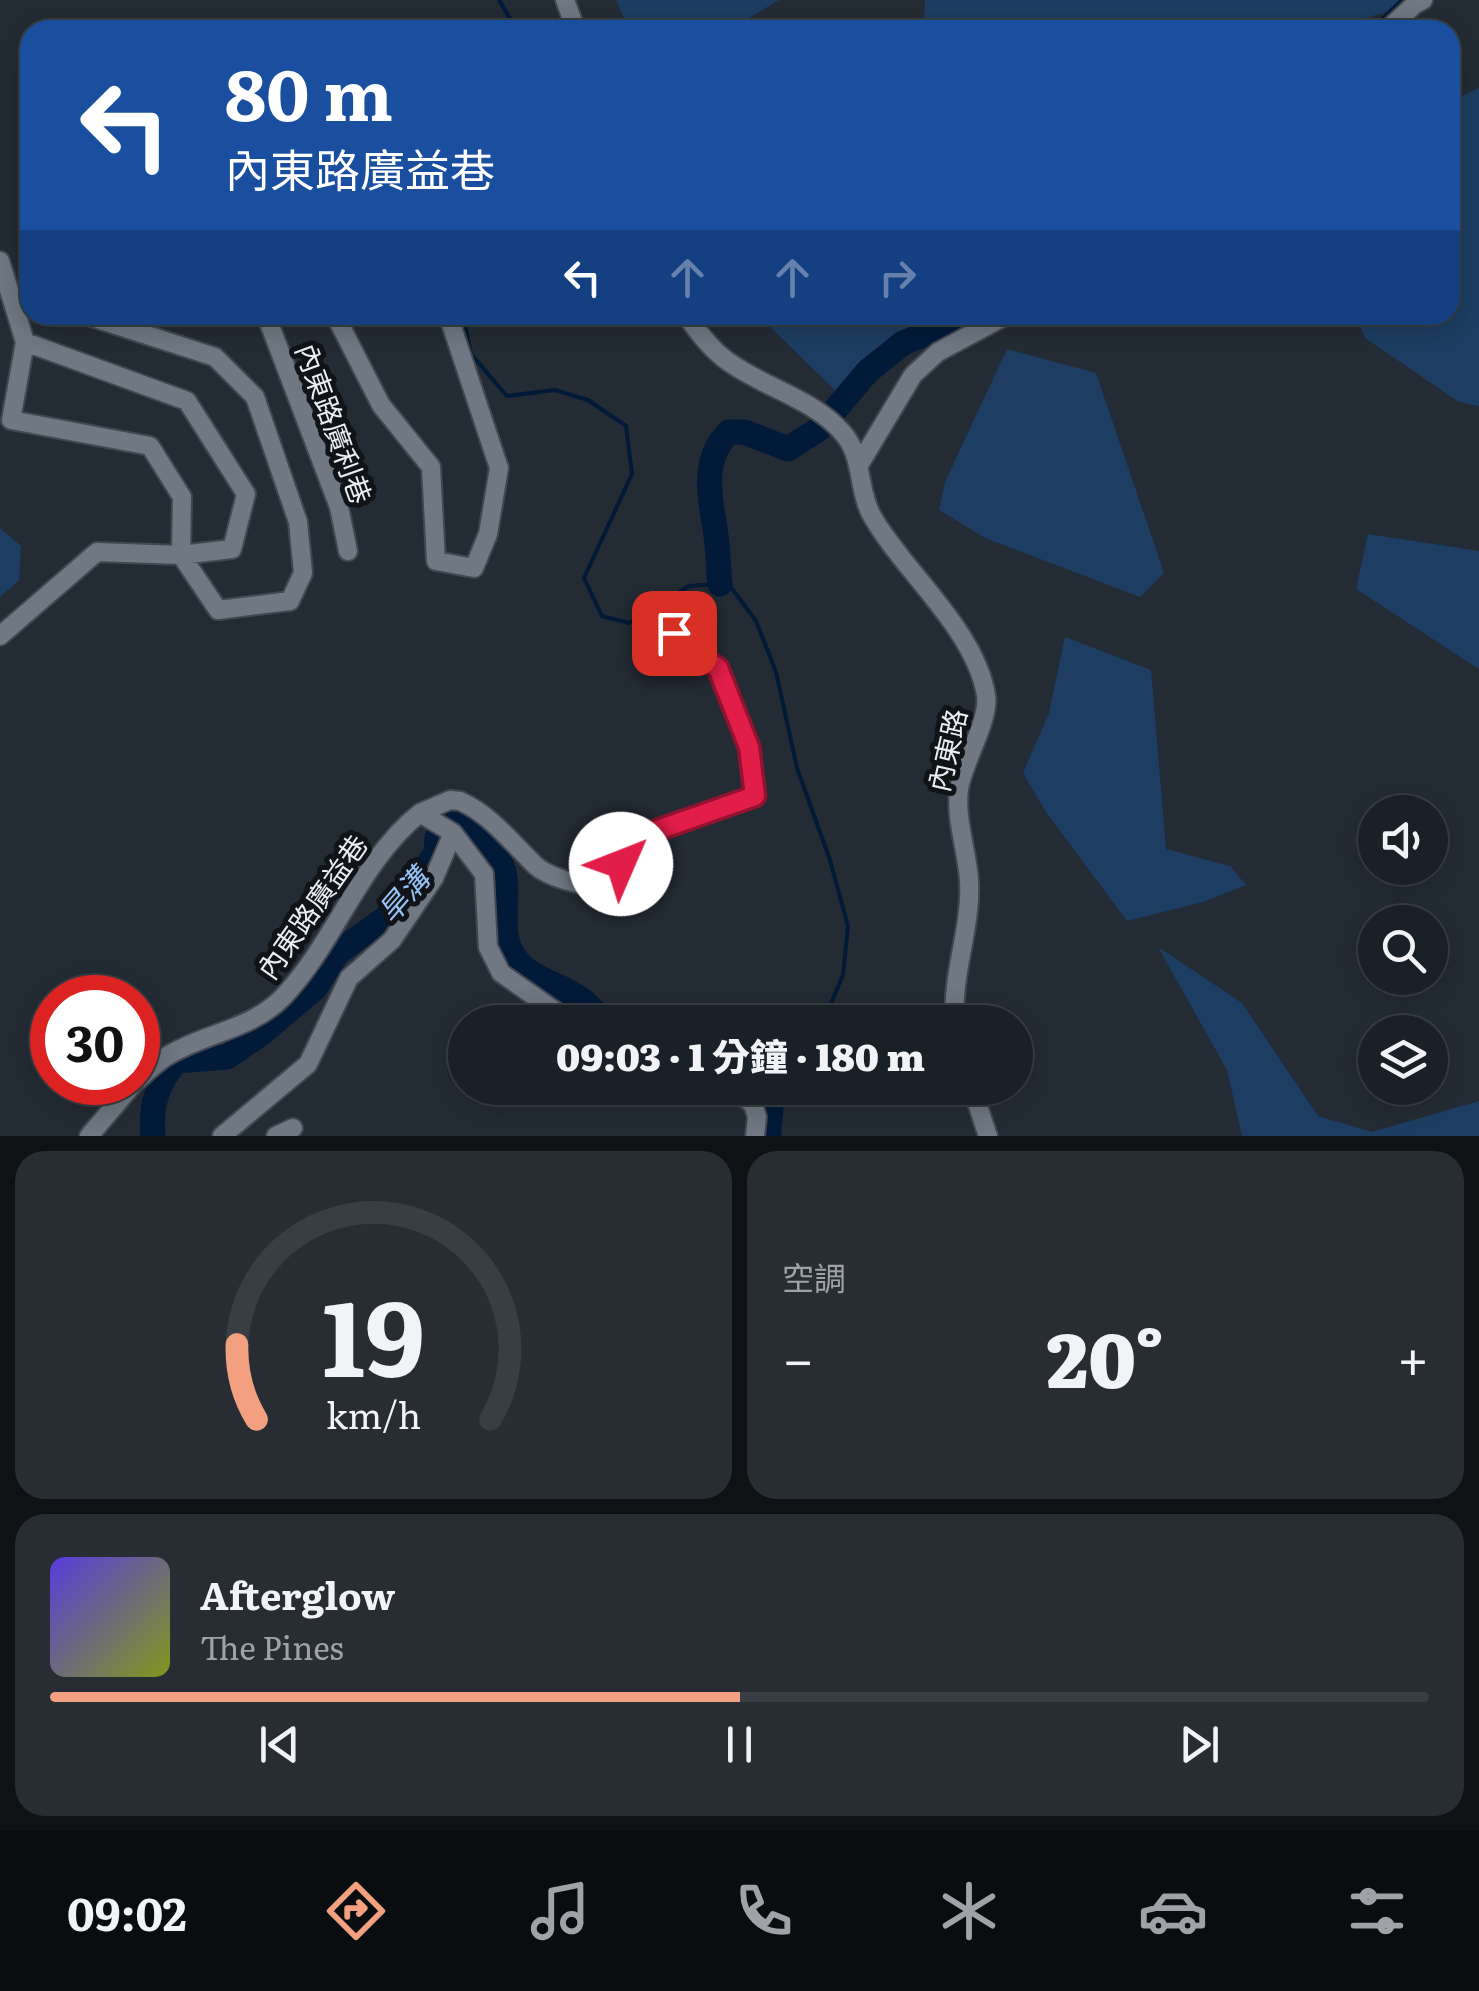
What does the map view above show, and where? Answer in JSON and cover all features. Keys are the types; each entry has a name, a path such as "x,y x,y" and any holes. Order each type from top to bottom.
{"street":[{"path":"1398,20 1424,0"},
{"path":"0,261 25,342 10,420 150,446 182,497 181,555 218,610 290,601 303,573 298,522 255,397 215,358 114,325"},
{"path":"10,291 20,294"},
{"name":"內東路廣利巷","path":"270,325 340,507 348,551"},
{"name":"內東路廣利巷","path":"341,325 382,405 431,467 436,561 474,568 488,534 499,468 451,325"},
{"name":"內東路","path":"694,325 711,348 829,420 852,444 871,514 952,622 978,669 987,698 959,790 969,880 968,918 954,1005"},
{"path":"860,466 913,375 938,352 988,325"},
{"path":"0,636 97,552 181,555 232,549 246,494 187,402 25,342"},
{"path":"420,814 450,800 460,801 516,843 540,869 593,884 621,864 642,838 652,832 755,796 749,747 718,668 674,633 647,640"},
{"path":"420,814 453,833 484,874 488,948 501,973 547,1005"},
{"name":"內東路廣益巷","path":"160,1062 247,1022 280,1000 308,966 392,836 420,814"},
{"path":"222,1136 308,1064 349,978 392,940 434,878 453,833"},
{"name":"內東路廣益巷","path":"89,1136 115,1105"},
{"path":"753,1105 755,1136"},
{"path":"978,1105 988,1136"}],"shaded area":[{"path":"616,0 779,0 746,20 625,20"},
{"path":"925,0 1429,0 1358,20 924,20"},
{"path":"1479,88 1479,406 1459,402 1365,338 1360,325 1460,325 1460,97"},
{"path":"768,325 933,325 844,399"},
{"path":"1007,349 1096,373 1164,573 1140,597 985,538 939,510 945,482"},
{"path":"0,528 21,546 19,580 0,597"},
{"path":"1368,534 1479,551 1479,669 1356,589"},
{"path":"1065,637 1151,670 1166,849 1230,866 1246,885 1203,902 1127,921 1046,812 1023,773 1049,713"},
{"path":"1158,947 1242,1003 1318,1116 1372,1132 1479,1101 1479,1136 1242,1136 1227,1070"}],"waterway":[{"path":"499,0 511,20"},
{"path":"1381,20 1402,0"},
{"path":"465,325 471,354 507,396 555,390 588,400 626,426 632,474 584,578 602,616 629,623 689,586 720,584 730,586 756,621 776,672 797,768 830,860 848,926 843,975 830,1005"},
{"path":"720,584 710,477 720,442 729,432 744,432 788,449 819,429 868,371 903,343 948,325"},
{"name":"旱溝","path":"153,1136 156,1096 176,1061 227,1057 315,988 338,952 386,918 436,854 437,838 446,819 458,817 466,822 488,842 499,859 505,877 507,938 515,958 532,973 587,1005"},
{"name":"旱溝","path":"769,1136 771,1105"}],"route":[{"path":"621,864 642,838 652,832 755,796 749,747 718,668 674,633"}]}
